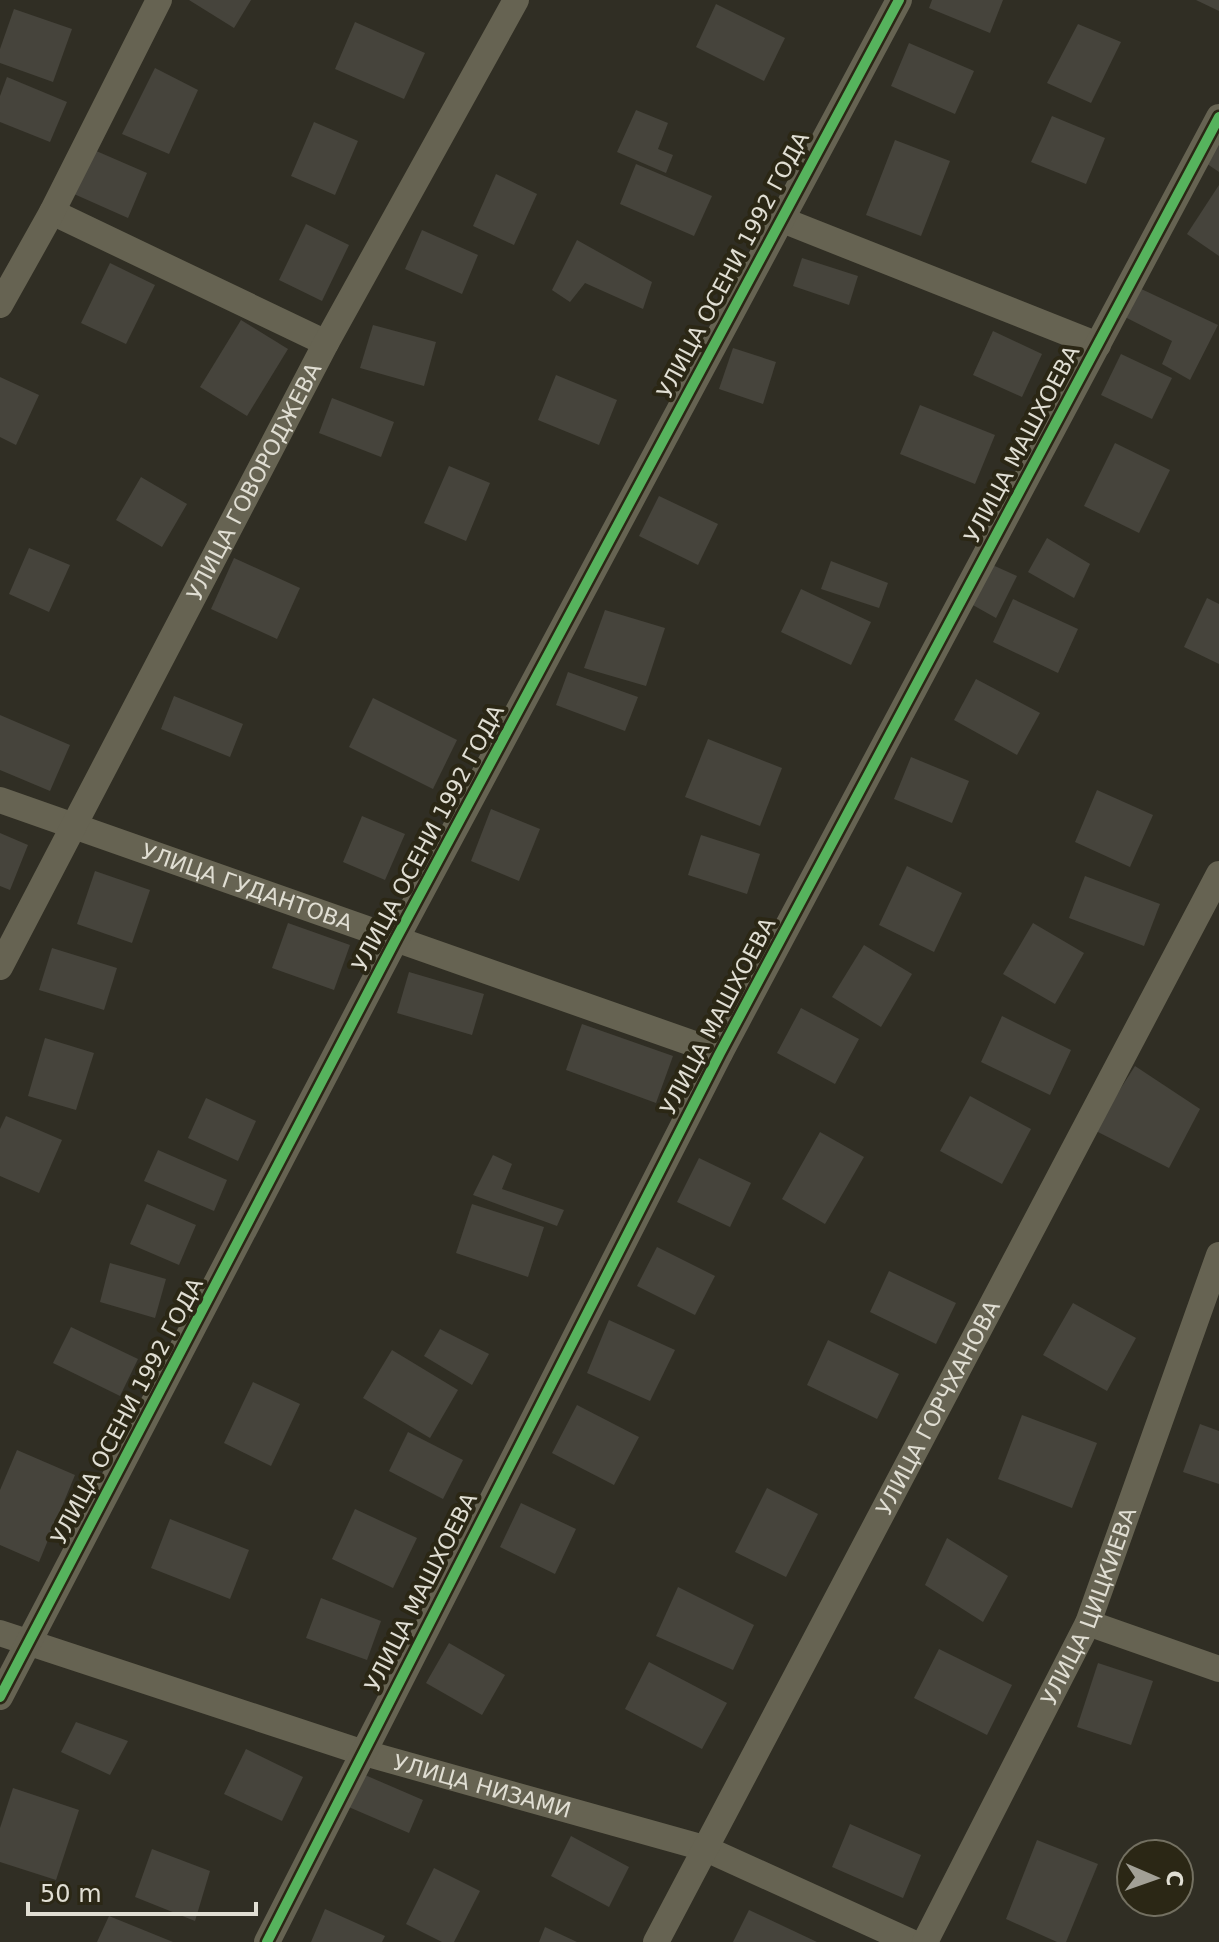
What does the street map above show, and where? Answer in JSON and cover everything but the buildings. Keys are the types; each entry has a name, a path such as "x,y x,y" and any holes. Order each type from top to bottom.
{"street":[{"path":"0,305 52,212 159,0"},
{"name":"УЛИЦА ГОВОРОДЖЕВА","path":"0,967 326,343 516,0"},
{"name":"УЛИЦА ОСЕНИ 1992 ГОДА","path":"0,1697 396,939 899,0"},
{"name":"УЛИЦА МАШХОЕВА","path":"267,1942 361,1752 720,1053 1219,117"},
{"path":"52,212 326,343"},
{"path":"780,219 1098,345"},
{"name":"УЛИЦА ГУДАНТОВА","path":"0,800 720,1053"},
{"name":"УЛИЦА ГОРЧХАНОВА","path":"656,1942 1219,874"},
{"name":"УЛИЦА ЦИЦКИЕВА","path":"925,1942 1088,1623 1219,1255"},
{"path":"1088,1623 1219,1669"},
{"name":"УЛИЦА НИЗАМИ","path":"0,1633 361,1752 704,1848 911,1942"}],"cycle path":[{"path":"0,1697 396,939 899,0"},
{"path":"267,1942 720,1053 1219,117"}]}
